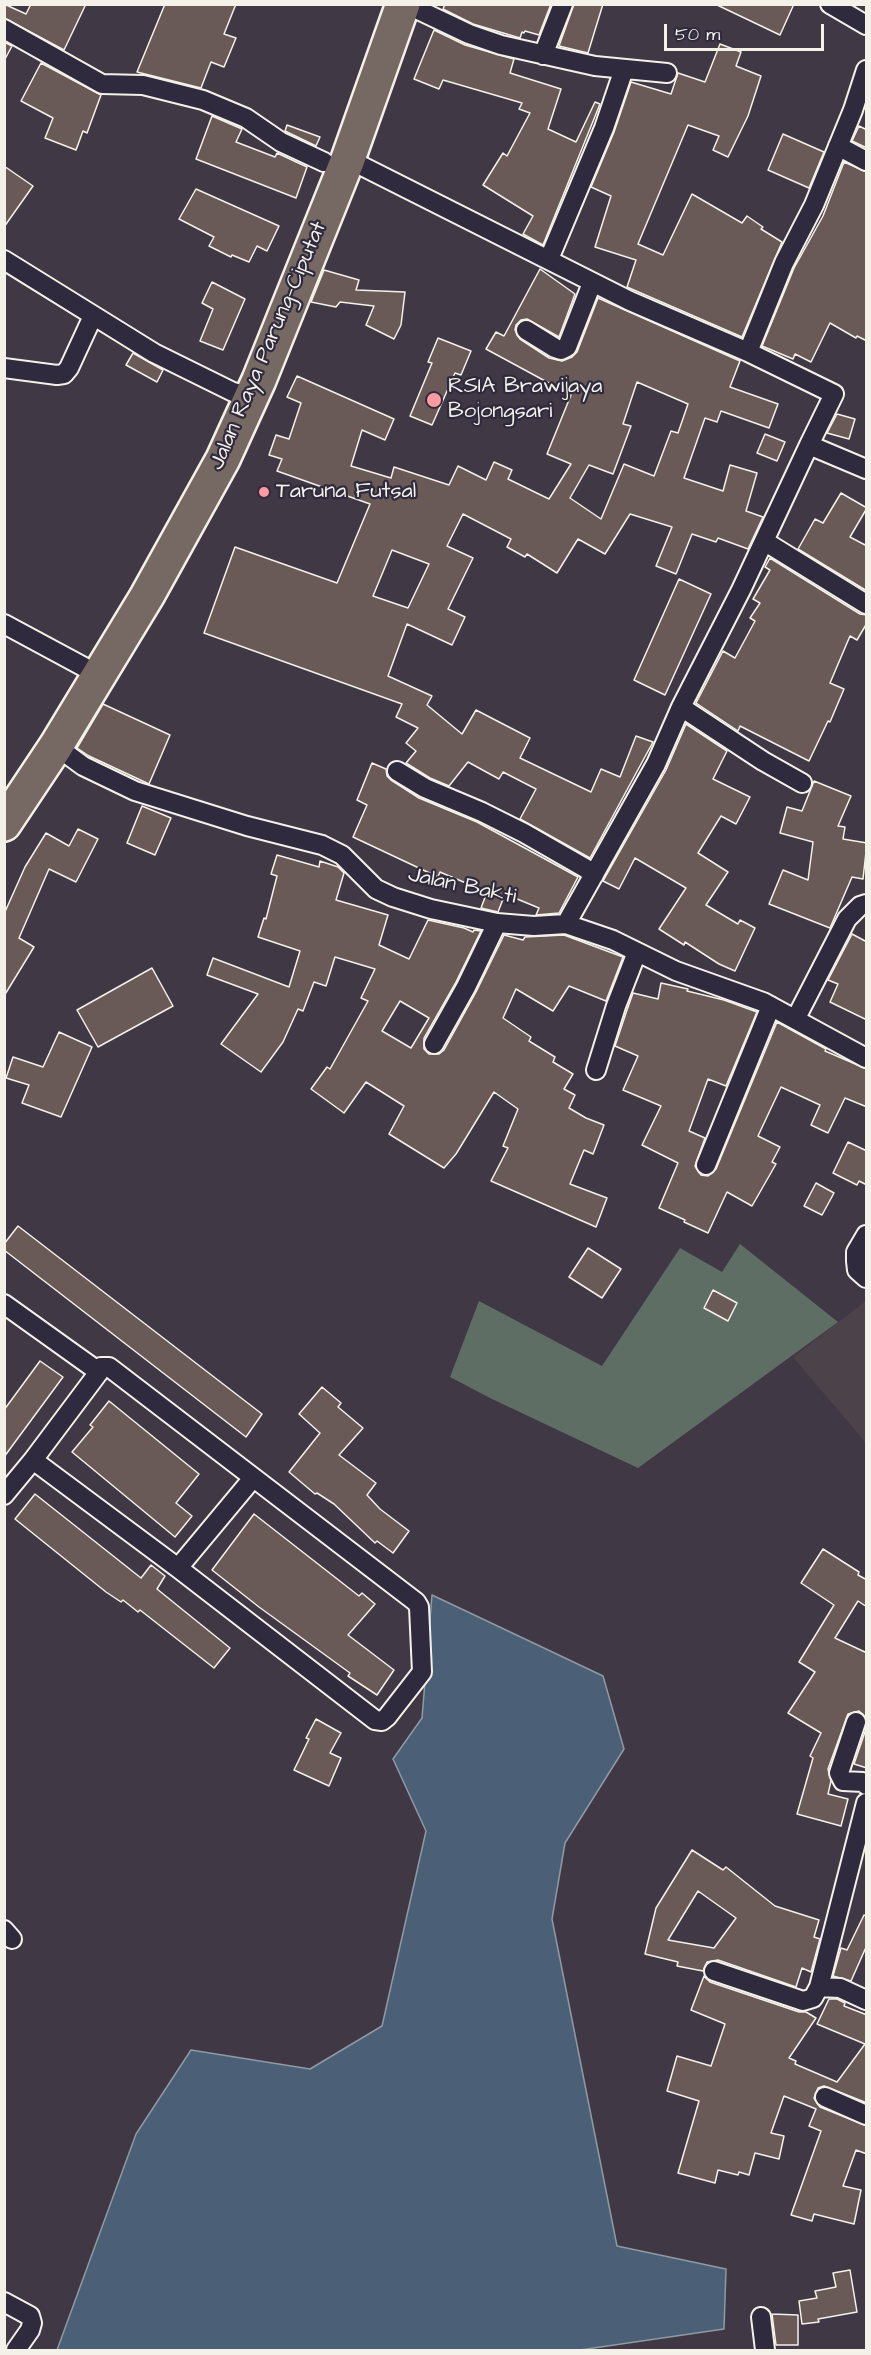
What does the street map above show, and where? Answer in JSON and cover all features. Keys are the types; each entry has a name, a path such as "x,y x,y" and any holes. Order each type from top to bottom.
{"highway":[{"name":"Jalan Raya Parung—Ciputat","path":"336,161 383,4"},
{"name":"Jalan Raya Parung—Ciputat","path":"4,824 56,746 181,538 223,459 242,395 336,161 404,4"},
{"name":"Jalan Raya Parung—Ciputat","path":"4,788 84,667 189,480 242,395"}],"street":[{"path":"404,4 490,42 595,66 667,74"},
{"path":"543,55 563,4"},
{"path":"830,4 867,25"},
{"path":"4,29 102,84 143,85 203,100 246,118 281,142 336,161 549,259 630,301 748,352 834,394 764,542 681,707 656,764 566,924"},
{"path":"549,259 604,128 624,69"},
{"path":"748,352 784,263 814,205 867,70"},
{"path":"838,146 867,161"},
{"path":"4,260 168,361 242,395"},
{"path":"526,330 555,348 561,350 567,347 592,283"},
{"path":"4,369 64,374 93,316"},
{"path":"809,445 867,469"},
{"path":"764,542 867,604"},
{"path":"4,624 84,667"},
{"path":"681,707 763,761 802,783"},
{"name":"Jalan Bakti","path":"56,746 83,766 135,791 248,826 322,845 342,855 376,890 393,897 432,909 496,923 534,926 566,924 613,940 676,971 771,1005 867,1058"},
{"path":"397,771 425,788 474,808 524,833 594,875"},
{"path":"796,1018 846,919 860,906 867,904"},
{"path":"434,1044 466,987 496,923"},
{"path":"596,1070 616,1006 637,952"},
{"path":"706,1164 771,1005"},
{"path":"862,1274 856,1252 867,1235"},
{"path":"4,1304 99,1372"},
{"path":"4,1495 33,1460 101,1367 109,1367 416,1602 419,1607 422,1672 387,1718 382,1721 375,1720 33,1460"},
{"path":"178,1568 253,1478"},
{"path":"856,1722 839,1773 843,1781 863,1782 867,1785"},
{"path":"714,1971 804,2001 813,1998 819,1987 867,1803"},
{"path":"819,1987 840,1988 867,2000"},
{"path":"825,2097 867,2115"},
{"path":"4,2302 30,2316 32,2323 30,2330 16,2350"},
{"path":"761,2317 765,2350"}],"shaded area":[{"path":"866,1301 866,1443 793,1357"}],"green space":[{"path":"740,1244 838,1322 638,1468 450,1377 479,1301 602,1366 680,1248 722,1272"}],"water":[{"path":"432,1595 603,1676 624,1749 565,1843 552,1919 617,2246 726,2269 724,2329 580,2350 57,2350 136,2134 191,2050 310,2069 382,2026 426,1831 393,1759 422,1718"}],"building":[{"path":"4,4 26,14 31,4 86,4 64,50 4,18"},
{"path":"165,4 236,4 224,34 236,38 224,67 211,62 201,88 137,72"},
{"path":"445,4 551,4 539,35 525,31 522,32 520,38 473,24 443,9"},
{"path":"574,4 603,4 588,53 559,46"},
{"path":"715,4 794,4 780,35"},
{"path":"434,30 465,45 514,59 510,73 561,89 548,129 576,142 595,102 600,104 543,245 523,234 533,216 483,185 503,153 507,156 530,113 519,109 522,103 443,80 439,89 414,79"},
{"path":"4,42 12,46 4,61"},
{"path":"720,44 741,52 736,66 761,76 748,116 728,157 713,150 719,136 688,125 638,244 663,255 692,194 742,223 747,216 763,227 761,229 782,242 742,337 627,287 636,260 595,247 611,196 591,187 614,132 631,82 671,94 678,73 705,82"},
{"path":"41,63 101,95 87,133 83,131 76,150 45,138 53,118 21,101"},
{"path":"212,116 242,129 236,142 275,157 277,153 307,167 296,198 196,159"},
{"path":"287,125 320,137 316,146 285,131"},
{"path":"859,126 867,130 867,148 852,141"},
{"path":"783,134 824,152 809,188 768,170"},
{"path":"844,162 867,172 867,341 857,336 856,338 830,323 811,362 795,354 793,359 762,346 794,268 823,216"},
{"path":"4,166 33,186 4,227"},
{"path":"196,189 279,226 267,251 257,246 249,262 232,255 231,257 209,246 214,237 179,219"},
{"path":"540,269 575,294 559,337 527,319 521,320 516,325 515,330 520,339 549,358 562,361 577,352 598,298 740,361 730,387 778,404 769,428 721,411 717,422 705,418 684,478 723,491 730,465 757,473 746,511 763,517 748,549 718,538 716,542 692,534 676,574 656,566 672,527 630,514 605,554 578,539 557,573 527,554 525,557 507,547 511,539 463,514 447,546 473,558 448,609 465,617 452,645 407,624 388,676 432,696 427,705 462,734 476,710 530,738 520,758 591,792 601,769 620,777 636,736 653,742 590,858 520,819 536,789 503,772 499,779 468,762 449,786 430,778 406,763 416,751 406,743 418,728 396,717 402,704 204,633 235,547 337,583 370,504 277,471 282,459 269,455 276,435 289,439 301,403 287,397 297,376 394,419 385,440 362,430 351,466 391,478 394,467 449,485 458,466 486,480 494,462 512,470 508,479 549,499 571,464 547,454 571,395 486,349 496,332 504,336","holes":["637,382 688,404 678,433 671,431 654,476 624,464 601,519 570,498 589,465 613,474 631,426 623,424","392,550 429,564 408,608 373,596"]},
{"path":"324,270 359,280 356,290 405,292 401,325 394,339 366,325 374,306 340,302 336,307 311,302"},
{"path":"212,282 245,299 223,350 200,341 213,309 202,303"},
{"path":"438,338 471,351 461,375 455,373 432,425 410,416 432,363 428,362"},
{"path":"133,353 163,370 157,382 126,365"},
{"path":"837,414 855,419 849,439 827,433"},
{"path":"765,434 785,442 777,461 757,453"},
{"path":"841,493 867,508 850,537 867,546 867,591 798,549 815,519 823,523"},
{"path":"770,558 860,614 867,615 867,623 857,640 850,636 830,683 844,689 830,722 828,721 809,761 740,726 738,731 696,703 723,651 735,658 755,621 750,618 760,603 753,599 770,570 765,567"},
{"path":"679,579 711,594 665,695 634,680"},
{"path":"103,704 170,735 149,784 77,748"},
{"path":"686,724 727,751 713,779 750,797 736,824 721,816 698,853 728,872 706,905 738,924 740,920 755,928 735,971 719,964 685,942 684,945 659,929 686,888 635,858 619,889 603,881 666,770"},
{"path":"372,763 386,769 387,776 391,780 419,798 477,822 578,877 559,913 536,915 539,908 505,894 498,912 481,908 487,892 440,872 438,877 353,837 367,805 357,800"},
{"path":"814,781 851,796 838,826 845,827 843,839 867,843 863,879 852,877 830,928 769,904 783,870 808,880 813,842 780,833 787,807 802,811"},
{"path":"142,806 171,818 155,855 127,843"},
{"path":"78,829 98,839 76,882 49,869 19,938 34,947 4,996 4,914 25,867 46,833 69,846"},
{"path":"277,855 319,867 320,861 338,867 344,873 336,900 388,915 379,945 409,959 428,920 473,932 474,930 481,931 456,982 424,1038 424,1049 429,1054 439,1054 444,1050 504,935 523,940 525,937 564,935 623,957 606,1001 569,986 553,1011 516,989 503,1018 531,1037 529,1041 555,1057 553,1062 573,1074 564,1089 575,1095 569,1108 604,1125 593,1154 584,1150 570,1184 607,1198 596,1227 491,1181 508,1148 503,1146 518,1109 494,1092 456,1154 444,1168 389,1134 404,1106 366,1082 344,1113 311,1089 327,1067 330,1069 368,1001 361,998 375,969 335,957 326,986 314,982 303,1011 298,1009 283,1042 261,1072 221,1044 258,994 207,975 213,958 289,987 300,951 258,937 264,918 266,919 277,876 271,874","holes":["400,1001 429,1018 411,1048 382,1031"]},
{"path":"852,934 867,942 867,1020 830,1002 838,984 828,980"},
{"path":"152,968 173,1006 98,1047 77,1010"},
{"path":"661,983 688,989 687,991 724,1000 757,1012 726,1086 708,1079 689,1131 705,1138 695,1166 701,1175 708,1176 716,1169 777,1022 826,1049 825,1051 867,1069 867,1107 845,1098 828,1133 811,1125 820,1105 781,1087 758,1136 780,1147 772,1162 776,1164 752,1206 727,1192 708,1233 659,1208 678,1163 642,1145 661,1106 623,1090 638,1056 615,1046 633,993 658,999"},
{"path":"59,1032 92,1047 61,1117 22,1103 29,1085 6,1078 13,1057 43,1067"},
{"path":"848,1142 867,1151 867,1185 859,1181 857,1185 833,1173"},
{"path":"816,1183 834,1193 822,1215 804,1206"},
{"path":"18,1226 262,1414 246,1437 4,1250 4,1244"},
{"path":"588,1248 621,1269 602,1298 569,1277"},
{"path":"713,1290 737,1303 728,1321 704,1308"},
{"path":"40,1361 63,1377 4,1457 4,1410"},
{"path":"322,1387 341,1403 338,1407 363,1428 339,1455 376,1483 367,1495 380,1509 409,1531 393,1553 377,1541 375,1543 334,1504 317,1493 315,1494 289,1472 320,1433 299,1414"},
{"path":"109,1401 199,1474 176,1503 192,1516 175,1537 72,1452 93,1427 90,1425"},
{"path":"35,1494 141,1578 151,1565 165,1576 157,1589 230,1648 214,1668 140,1610 138,1612 123,1600 121,1602 106,1592 15,1519"},
{"path":"254,1514 359,1596 362,1593 375,1604 348,1635 394,1670 377,1695 348,1676 350,1673 212,1570"},
{"path":"823,1549 859,1572 858,1575 867,1580 867,1607 858,1601 835,1638 867,1653 867,1719 859,1711 848,1714 828,1769 831,1781 828,1794 848,1799 841,1826 797,1814 813,1758 810,1756 821,1733 788,1713 815,1672 799,1662 834,1605 801,1583"},
{"path":"316,1719 341,1733 330,1753 341,1758 329,1786 294,1770"},
{"path":"867,1726 867,1768 854,1764"},
{"path":"692,1850 723,1870 726,1867 775,1906 819,1920 814,1937 820,1939 811,1972 802,1968 796,1987 718,1960 707,1962 703,1971 677,1966 678,1962 645,1954 656,1908","holes":["698,1891 736,1918 714,1948 668,1940"]},
{"path":"864,1915 867,1916 867,1945 851,1981 833,1976 841,1948 847,1950"},
{"path":"704,1976 710,1982 799,2012 806,2012 816,2018 789,2058 796,2061 795,2064 837,2082 865,2044 817,2024 829,1999 837,1999 845,2003 844,2006 867,2015 867,2103 824,2086 818,2088 814,2098 820,2107 867,2126 867,2154 856,2150 843,2186 861,2190 854,2224 814,2214 812,2221 791,2215 821,2131 809,2126 816,2109 784,2096 771,2133 784,2136 779,2159 755,2153 749,2175 718,2170 715,2183 678,2173 699,2101 667,2091 677,2056 711,2066 725,2024 691,2010"},
{"path":"850,2270 857,2312 802,2324 799,2301 817,2298 815,2291 836,2287 833,2273"},
{"path":"772,2314 798,2315 798,2345 776,2345"}],"place":[{"name":"RSIA Brawijaya Bojongsari","path":"434,400"},
{"name":"Taruna Futsal","path":"264,492"}]}
